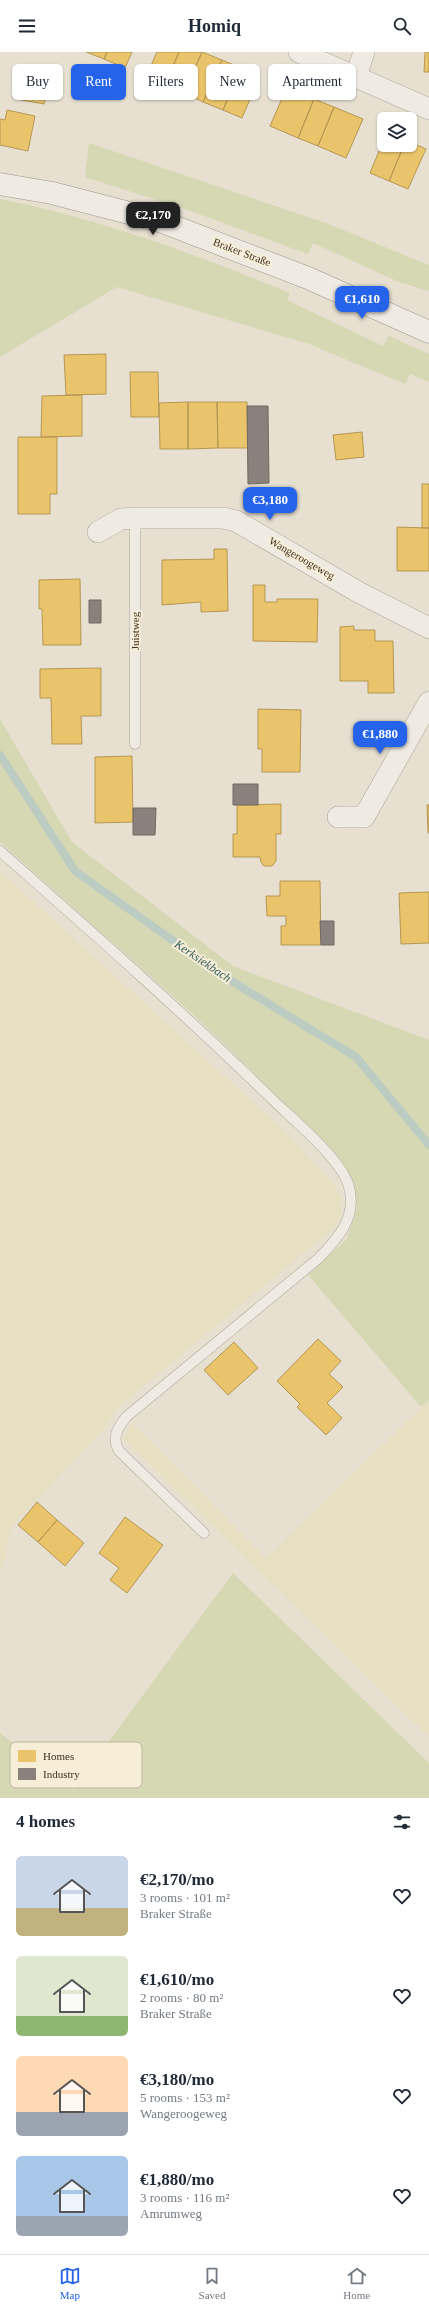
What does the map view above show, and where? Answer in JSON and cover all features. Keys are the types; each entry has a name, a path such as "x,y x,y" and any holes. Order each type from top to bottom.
{"main road":[{"name":"Braker Straße","path":"0,184 52,193 160,221 308,278 429,332"}],"street":[{"path":"299,52 328,64"},
{"path":"364,52 356,76 429,109"},
{"name":"Wangeroogeweg","path":"98,532 120,519 223,518 236,521 360,593 429,628"},
{"path":"338,818 364,817 429,702"}],"lane":[{"name":"Juistweg","path":"135,518 135,744"},
{"path":"0,851 193,1022 316,1142 340,1168 349,1186 351,1202 350,1216 340,1236 319,1258 126,1417 118,1427 115,1436 115,1445 119,1451 204,1534"}],"shaded area":[{"path":"0,871 280,1127 334,1184 341,1198 341,1215 336,1226 116,1409 105,1428 13,1525 8,1537 6,1557 0,1571"},
{"path":"429,1400 429,1737 123,1438 132,1423 266,1558"}],"green space":[{"path":"89,143 326,223 429,265 429,291 399,282 313,243 308,254 185,209 85,177"},
{"path":"0,199 38,207 111,227 183,251 290,293 287,300 383,346 389,336 429,354 429,382 410,374 405,384 309,344 117,287 0,357"},
{"path":"0,719 72,842 233,966 429,1040 429,1400 421,1407 308,1275 346,1240 357,1208 352,1184 312,1130 196,1017 0,842"},
{"path":"233,1573 429,1763 429,1798 0,1798 0,1733 12,1742 10,1742 10,1788 70,1788 73,1790 74,1788 142,1788 142,1742 108,1742"}],"building: Homes":[{"path":"86,52 107,52 104,59"},
{"path":"107,52 132,52 126,66 126,64 116,64 104,59"},
{"path":"157,52 179,52 174,64 152,64"},
{"path":"179,52 202,52 197,64 174,64"},
{"path":"202,52 222,60 220,64 206,64 206,95 203,102 198,100 198,64 197,64"},
{"path":"425,52 429,52 429,72 424,72"},
{"path":"222,60 232,64 220,64"},
{"path":"206,95 206,100 227,100 223,110 203,102"},
{"path":"22,100 45,100 44,104"},
{"path":"227,100 250,100 242,118 223,110"},
{"path":"281,100 314,100 298,138 270,126"},
{"path":"314,100 334,107 318,146 298,138"},
{"path":"334,107 363,119 346,158 318,146"},
{"path":"7,110 35,116 28,151 0,145 0,119 5,120"},
{"path":"417,145 426,149 408,189 389,181 401,152 417,152"},
{"path":"379,152 401,152 389,181 370,173"},
{"path":"106,354 106,394 66,395 64,355"},
{"path":"130,372 158,372 159,417 131,417"},
{"path":"82,395 82,436 41,437 42,396"},
{"path":"188,402 188,449 160,449 159,403"},
{"path":"188,402 217,402 218,448 188,449"},
{"path":"217,402 247,402 248,448 218,448"},
{"path":"362,432 364,457 336,460 333,435"},
{"path":"18,437 57,437 57,494 50,494 50,514 18,514"},
{"path":"422,484 429,484 429,528 422,528"},
{"path":"397,527 429,528 429,571 397,571"},
{"path":"214,549 227,549 228,611 201,612 201,602 162,605 162,560 214,559"},
{"path":"80,579 81,645 43,645 42,609 39,609 39,580"},
{"path":"253,585 265,585 265,602 277,602 277,599 318,599 317,642 253,641"},
{"path":"354,626 354,630 375,630 375,641 393,641 394,693 368,693 368,681 340,681 340,627"},
{"path":"101,668 101,716 81,716 82,744 52,744 51,698 40,698 40,669"},
{"path":"258,709 301,710 300,772 262,772 262,749 258,749"},
{"path":"132,756 133,822 95,823 95,757"},
{"path":"281,804 281,834 276,834 276,861 272,866 264,866 260,857 233,857 233,834 237,834 237,805"},
{"path":"427,805 429,805 429,833 428,833"},
{"path":"280,881 320,881 321,945 281,945 281,926 286,926 286,916 267,916 266,896 280,896"},
{"path":"429,892 429,943 401,944 399,893"},
{"path":"318,1339 341,1361 329,1374 343,1387 327,1403 342,1418 326,1435 297,1407 300,1404 277,1381"},
{"path":"234,1342 258,1368 228,1395 204,1370"},
{"path":"37,1502 57,1520 38,1542 18,1525"},
{"path":"125,1517 163,1545 127,1593 110,1580 119,1568 99,1553"},
{"path":"57,1520 84,1543 65,1566 38,1542"}],"building: Industry":[{"path":"247,406 268,406 269,483 248,484"},
{"path":"89,600 101,600 101,623 89,623"},
{"path":"233,784 258,784 258,805 233,805"},
{"path":"133,808 156,808 155,835 133,835"},
{"path":"320,921 334,921 334,945 321,945"}],"waterway":[{"name":"Kerksiekbach","path":"0,755 75,871 220,974 356,1057 429,1145"}]}
